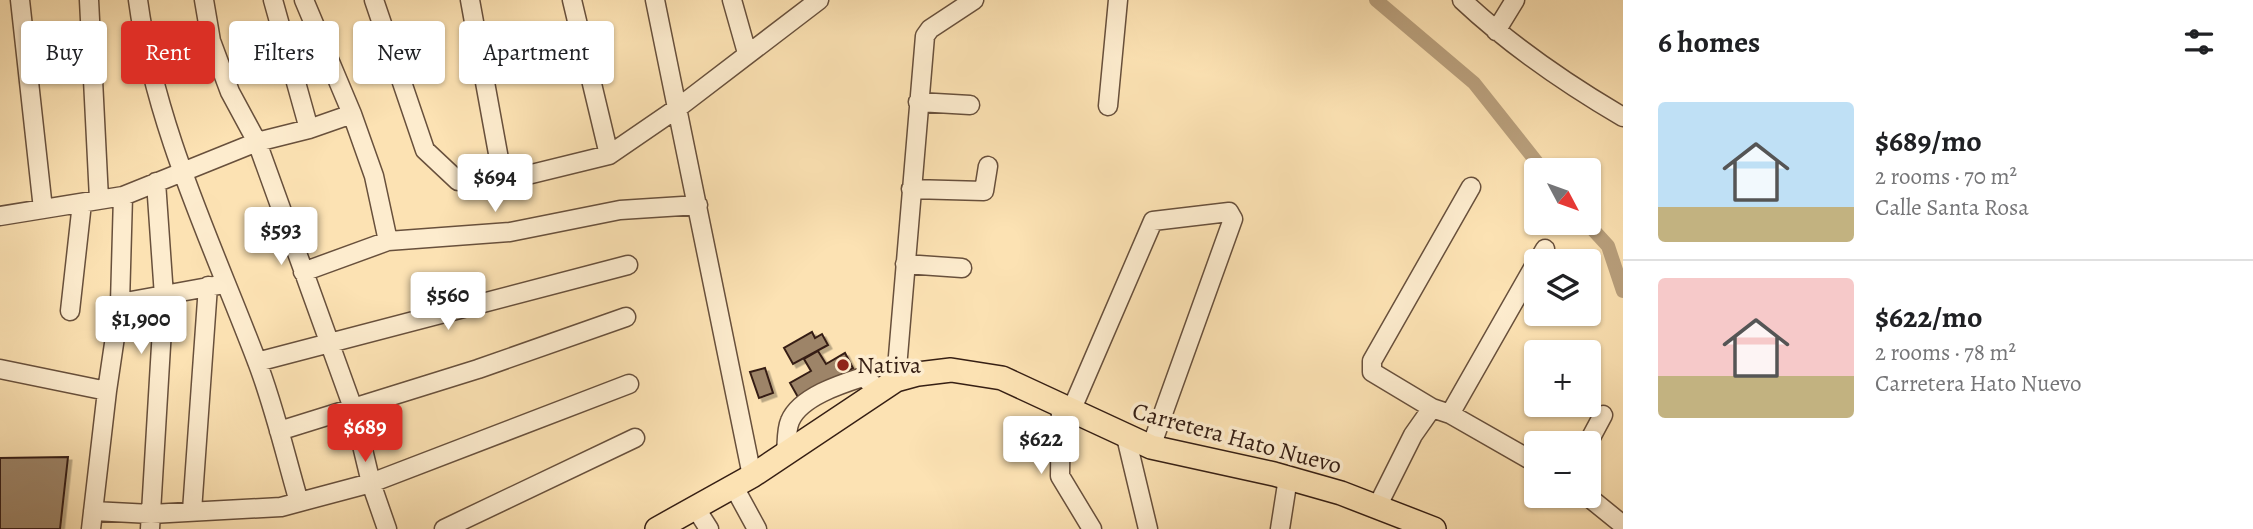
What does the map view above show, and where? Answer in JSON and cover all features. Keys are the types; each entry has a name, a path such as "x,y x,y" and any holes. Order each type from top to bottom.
{"main road":[{"name":"Carretera Hato Nuevo","path":"657,529 786,454 888,385 918,374 971,372 1002,378 1151,447 1288,478 1378,505 1426,527"}],"street":[{"path":"20,0 43,209"},
{"path":"70,311 90,201 89,0"},
{"path":"138,0 145,54 217,285 257,362 299,502"},
{"path":"204,0 211,41 230,92 257,142 353,408 371,483 387,529"},
{"path":"273,0 309,129"},
{"path":"304,0 352,114 374,176 388,241"},
{"path":"374,0 425,150 458,181 503,181 609,155 679,107 815,1"},
{"path":"470,0 503,181"},
{"path":"572,0 609,155"},
{"path":"654,0 698,205 742,480 757,529"},
{"path":"732,0 747,53"},
{"path":"786,454 789,422 799,407 844,383 863,377 888,385 905,264 925,36 930,29 974,0"},
{"path":"1108,106 1118,0"},
{"path":"1462,0 1496,31 1570,86 1623,117"},
{"path":"1496,31 1515,0"},
{"path":"918,102 970,104"},
{"path":"0,216 123,196 257,142 309,129 352,114"},
{"path":"911,189 984,191 988,166"},
{"path":"150,522 164,296 156,182"},
{"path":"1471,187 1371,361 1372,372 1432,408 1450,414 1524,456"},
{"path":"123,196 120,303 92,520 150,522 192,511 281,507 371,483 629,384"},
{"path":"303,272 388,241 510,232 620,209 698,205"},
{"path":"1091,529 1060,475 1066,408 1153,221 1229,212 1233,219 1151,447"},
{"path":"905,264 962,268"},
{"path":"257,362 628,265"},
{"path":"120,303 217,285"},
{"path":"192,511 217,285"},
{"path":"1450,414 1524,285"},
{"path":"279,431 626,317"},
{"path":"0,369 107,390"},
{"path":"1378,505 1413,435 1432,408"},
{"path":"1594,431 1603,415"},
{"path":"1126,437 1148,529"},
{"path":"444,529 635,438"},
{"path":"1280,529 1288,478"},
{"path":"695,507 709,529"},
{"path":"1601,507 1623,525"}],"building":[{"path":"812,332 815,338 822,334 828,345 793,364 784,348"},
{"path":"818,351 826,364 845,353 853,368 799,399 790,383 811,371 804,359"},
{"path":"765,368 773,393 759,398 750,372"},
{"path":"68,457 60,529 0,529 0,458"}],"waterway":[{"path":"1376,0 1474,83 1533,158"},
{"path":"1598,235 1608,246 1623,291"}],"place":[{"name":"Nativa","path":"843,365"}]}
